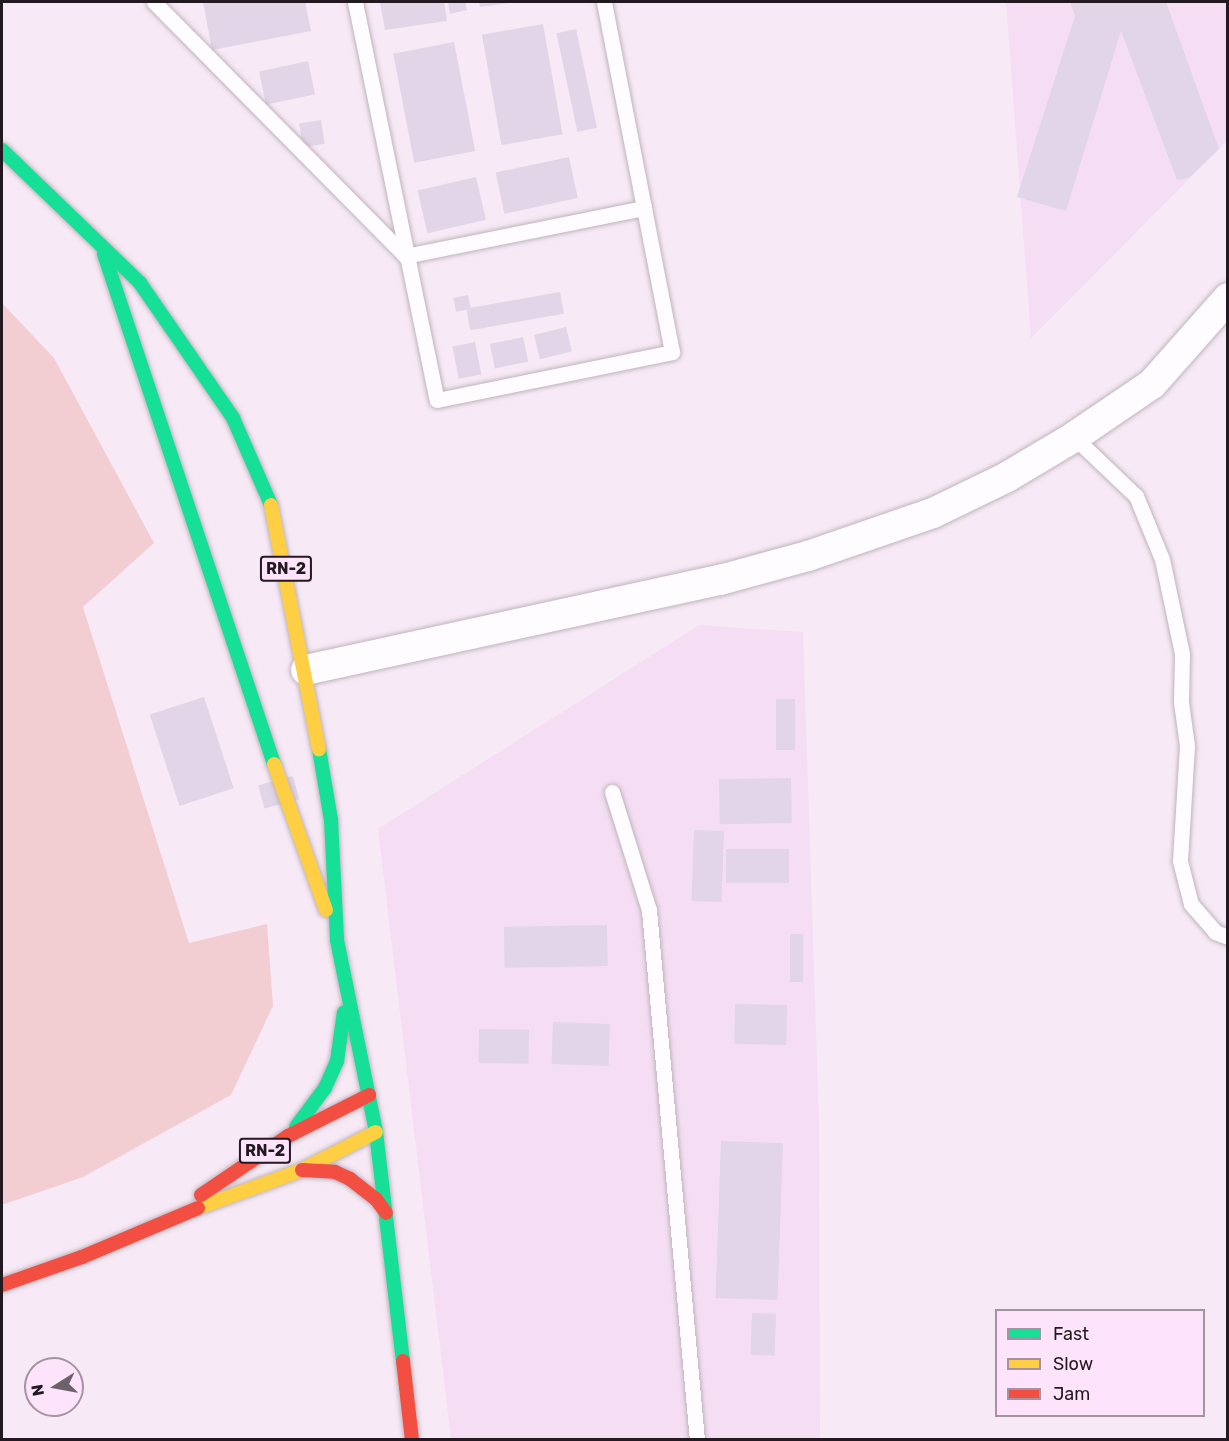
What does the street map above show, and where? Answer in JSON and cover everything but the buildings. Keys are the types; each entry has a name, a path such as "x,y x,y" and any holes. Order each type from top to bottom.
{"highway":[{"name":"RN-2","path":"2,150 102,249 140,283 233,418 274,511 306,670 331,820 338,940 376,1132 302,1170 168,1219 82,1257 2,1285"},
{"name":"RN-2","path":"102,249 250,697 338,940"},
{"path":"288,1136 308,1114 337,1060 343,1031 345,977"},
{"name":"RN-2","path":"168,1219 288,1136 369,1095"},
{"path":"376,1132 412,1440"},
{"path":"302,1170 327,1171 350,1179 370,1194 386,1213"}],"street":[{"path":"306,670 577,614 808,556 933,513 1007,477 1074,437 1152,384 1227,298"}],"lane":[{"path":"154,2 405,256"},
{"path":"355,2 405,256 437,400 672,352 604,2"},
{"path":"405,256 644,208"},
{"path":"1074,437 1136,496 1162,560 1182,654 1181,702 1187,746 1180,861 1191,904 1215,932 1227,937"},
{"path":"612,792 649,910 697,1440"}],"shaded area":[{"path":"1006,2 1227,2 1227,141 1031,338"},
{"path":"2,303 54,358 154,543 83,607 189,943 267,924 273,1006 231,1095 83,1177 2,1205"},
{"path":"699,625 803,632 819,1122 820,1439 451,1439 378,829"}],"traffic: fast":[{"path":"2,150 140,283 233,418 271,505"},
{"path":"104,254 274,764"},
{"path":"319,749 331,820 337,940 376,1132 403,1361"},
{"path":"296,1127 325,1088 337,1061 344,1012"}],"traffic: slow":[{"path":"271,505 319,749"},
{"path":"274,764 326,910"},
{"path":"198,1208 302,1170 376,1132"}],"traffic: jam":[{"path":"201,1195 288,1136 369,1095"},
{"path":"302,1170 335,1172 350,1179 376,1199 386,1213"},
{"path":"2,1285 82,1257 198,1208"},
{"path":"403,1361 412,1440"}]}
